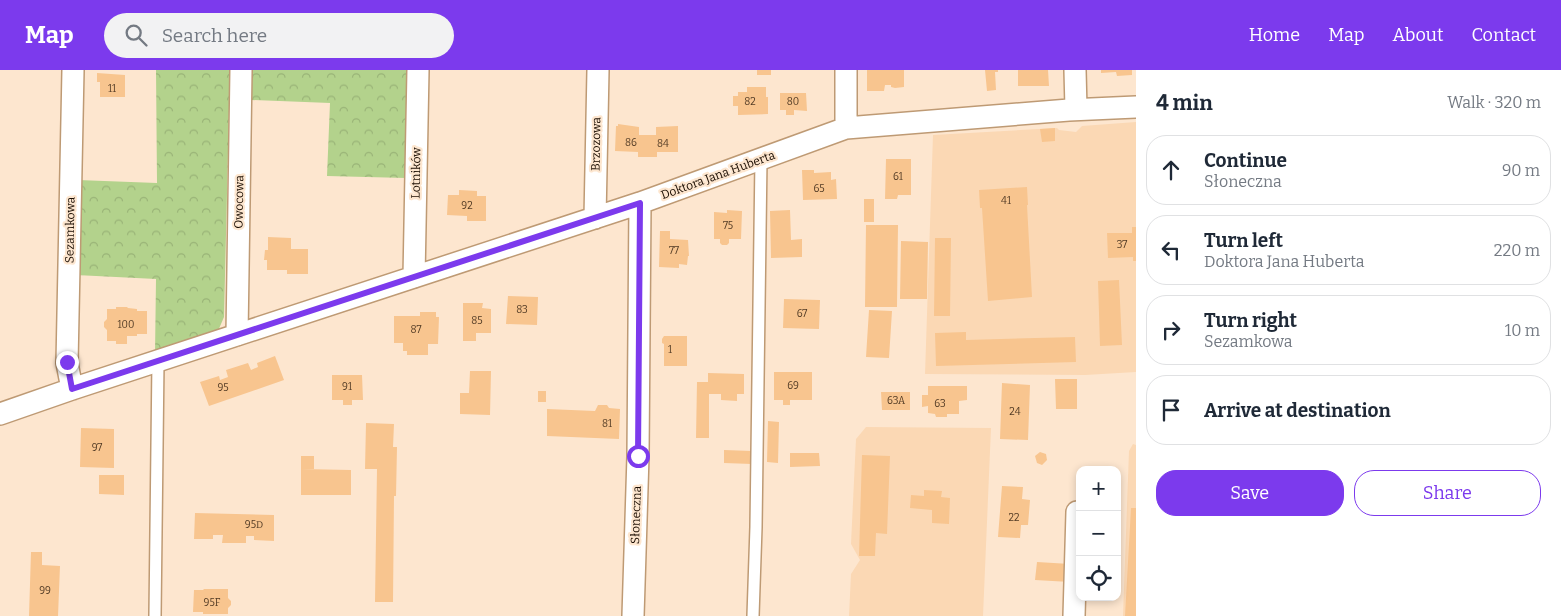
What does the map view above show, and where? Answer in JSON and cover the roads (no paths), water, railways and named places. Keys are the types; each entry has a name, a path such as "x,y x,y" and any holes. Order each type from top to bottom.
{"street":[{"name":"Sezamkowa","path":"72,70 67,362 72,389"},
{"name":"Owocowa","path":"237,335 241,70"},
{"name":"Lotników","path":"414,277 418,70"},
{"name":"Brzozowa","path":"595,218 598,70"},
{"path":"846,70 846,128"},
{"path":"1075,70 1076,109"},
{"name":"Doktora Jana Huberta","path":"0,414 158,360 640,203 846,128 1076,109 1136,107"},
{"name":"Słoneczna","path":"633,616 638,456 640,203"},
{"path":"1074,616 1076,547"}],"lane":[{"path":"753,616 761,159"},
{"path":"155,616 158,360"}]}
